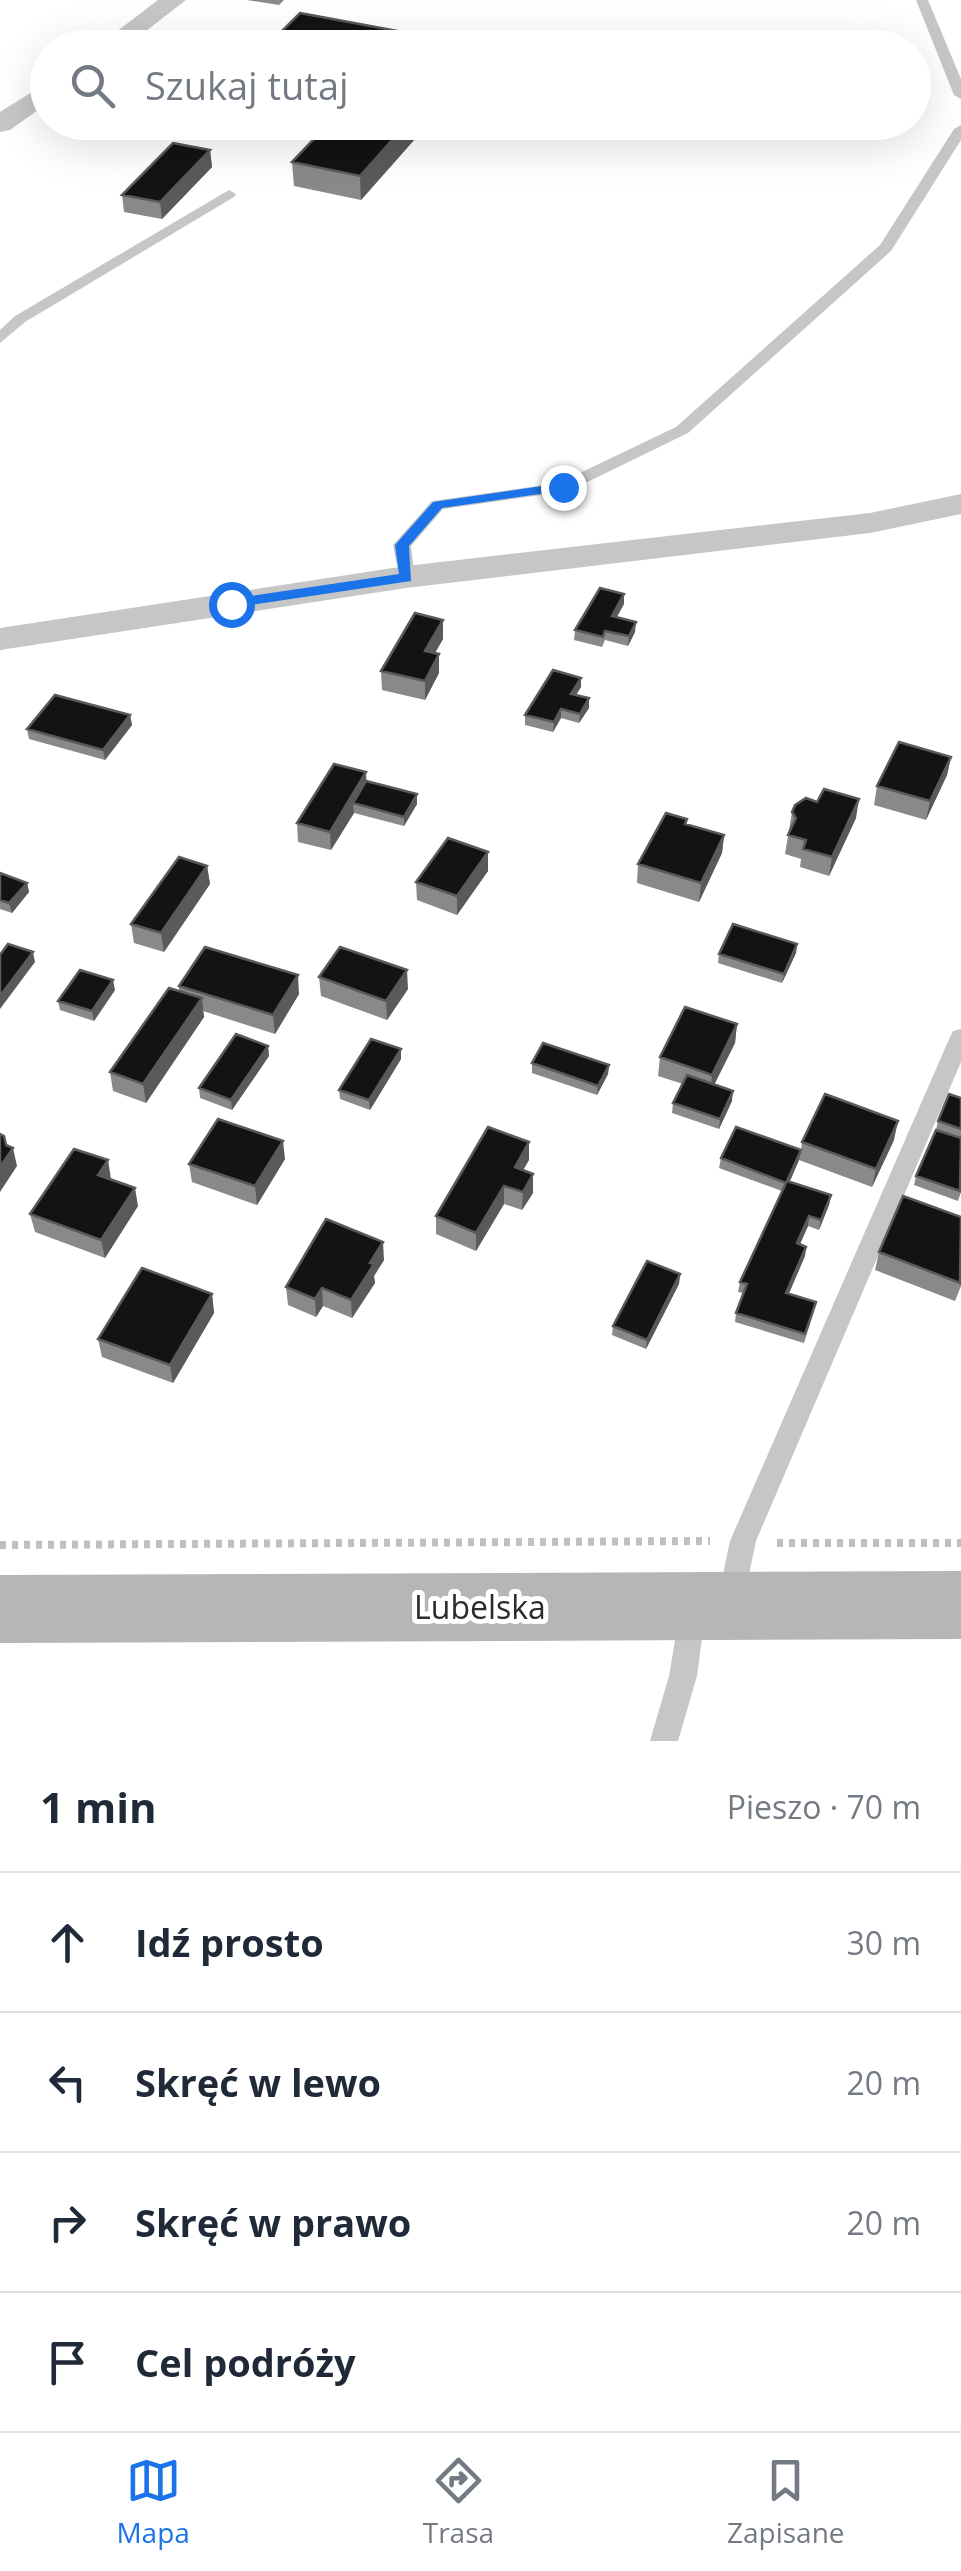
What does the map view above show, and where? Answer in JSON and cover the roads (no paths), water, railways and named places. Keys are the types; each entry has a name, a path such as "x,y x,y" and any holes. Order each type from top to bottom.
{"main road":[{"name":"Lubelska","path":"0,1609 722,1583 961,1605"}],"street":[{"path":"133,30 174,0"},
{"path":"0,124 30,103"},
{"path":"0,639 406,578 870,523 961,504"}],"lane":[{"path":"922,0 961,96"},
{"path":"406,578 402,545 438,505 563,487 682,430 886,248 961,129"},
{"path":"0,338 20,319 229,194"},
{"path":"664,1741 683,1676 722,1583 961,1037"}]}
